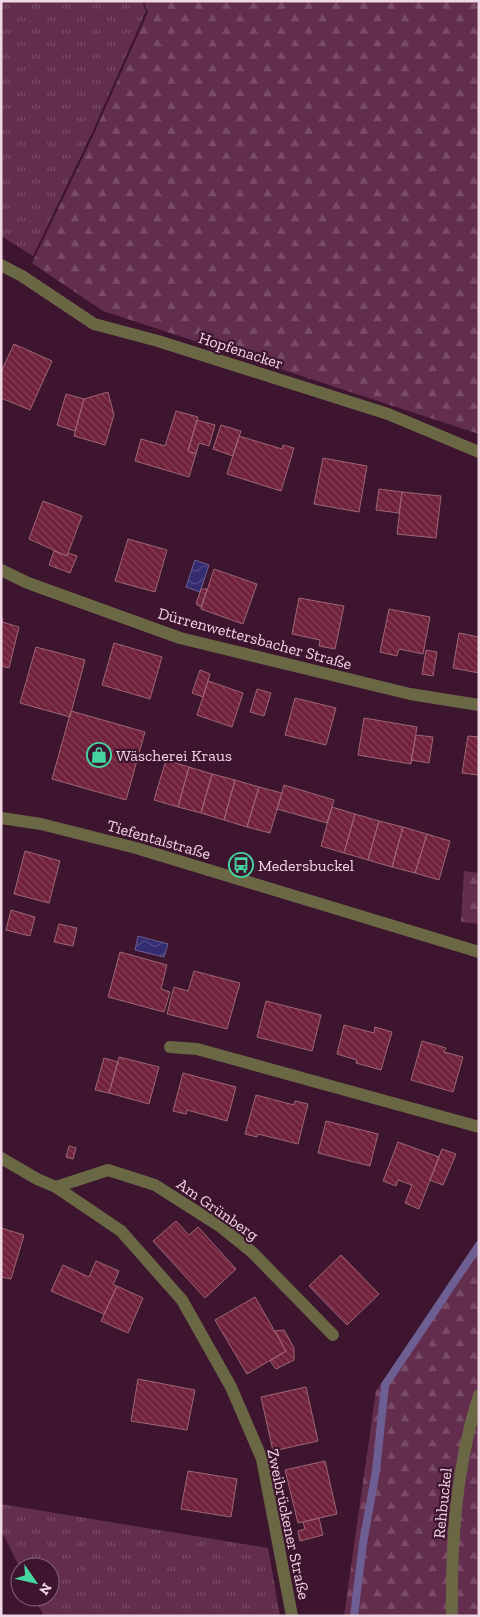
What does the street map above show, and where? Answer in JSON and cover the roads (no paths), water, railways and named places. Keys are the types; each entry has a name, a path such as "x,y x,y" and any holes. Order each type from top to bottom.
{"street":[{"name":"Hopfenacker","path":"1,265 22,276 94,324 158,341 388,414 479,452"},
{"name":"Dürrenwettersbacher Straße","path":"1,570 28,583 180,638 410,694 479,705"},
{"name":"Tiefentalstraße","path":"1,818 41,824 136,848 479,952"},
{"path":"170,1047 197,1048 479,1126"},
{"name":"Zweibrückener Straße","path":"1,1158 56,1187 121,1232 182,1300 226,1379 262,1458 292,1616"},
{"name":"Am Grünberg","path":"56,1187 108,1170 155,1185 221,1227 252,1252 333,1335"},
{"name":"Rehbuckel","path":"452,1616 456,1509 463,1457 472,1416 479,1396"}],"water":[{"path":"195,560 209,565 200,592 186,587"},
{"path":"138,936 168,944 164,957 135,950"}],"waterway":[{"path":"354,1616 363,1543 376,1471 385,1385 479,1245"}],"place":[{"name":"Wäscherei Kraus","path":"99,755"},
{"name":"Medersbuckel","path":"241,865"}]}
